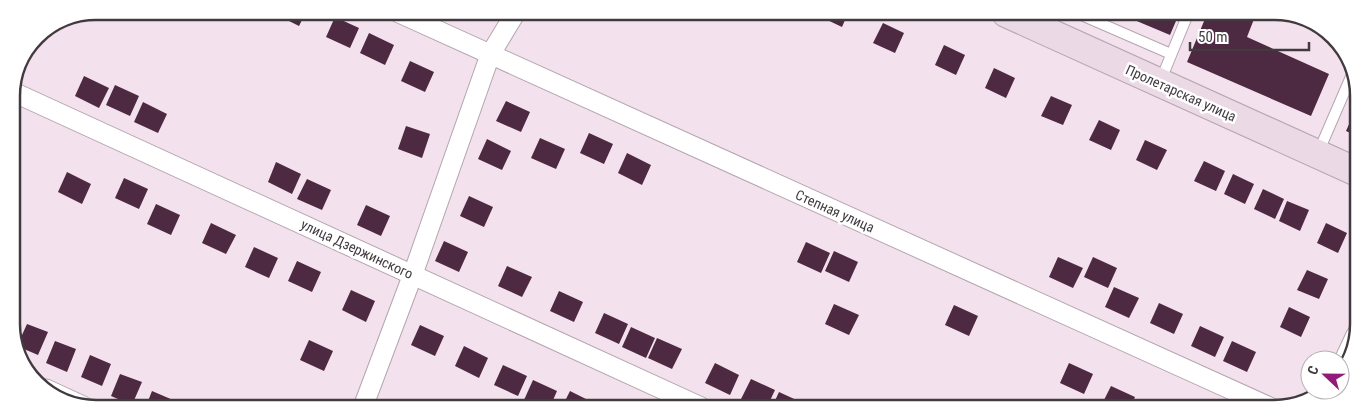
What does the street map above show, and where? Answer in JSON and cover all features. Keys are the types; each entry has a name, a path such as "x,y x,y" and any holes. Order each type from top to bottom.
{"main road":[{"name":"Пролетарская улица","path":"1022,20 1350,169"}],"street":[{"name":"Степная улица","path":"414,20 1254,400"},
{"path":"366,400 413,274 490,55 511,20"},
{"name":"улица Дзержинского","path":"20,95 686,400"}],"lane":[{"path":"1093,20 1171,54"},
{"path":"1159,82 1185,20"},
{"path":"1318,154 1349,81"}],"building":[{"path":"287,20 302,20 299,26"},
{"path":"334,20 342,20 359,28 350,48 326,37"},
{"path":"827,20 845,20 842,27"},
{"path":"1134,20 1176,20 1170,35"},
{"path":"1204,20 1254,20 1247,37 1329,74 1311,116 1187,62"},
{"path":"883,23 904,33 895,53 873,43"},
{"path":"369,33 394,45 385,65 360,53"},
{"path":"944,45 965,55 956,75 935,65"},
{"path":"410,61 434,72 425,92 401,81"},
{"path":"994,68 1015,78 1006,98 985,88"},
{"path":"84,76 109,88 99,108 75,96"},
{"path":"115,85 139,96 130,116 106,105"},
{"path":"1051,96 1072,105 1063,125 1041,116"},
{"path":"506,101 530,112 521,132 496,121"},
{"path":"143,102 167,114 158,133 134,122"},
{"path":"1099,120 1120,130 1111,150 1089,140"},
{"path":"1350,122 1350,133 1346,131"},
{"path":"406,126 430,134 422,158 398,149"},
{"path":"589,133 613,144 604,164 580,153"},
{"path":"540,138 565,149 556,169 531,158"},
{"path":"487,139 511,151 502,170 478,159"},
{"path":"1145,140 1167,150 1157,170 1136,160"},
{"path":"627,153 651,165 642,185 618,173"},
{"path":"1204,161 1225,171 1216,191 1194,181"},
{"path":"276,162 301,174 292,194 268,182"},
{"path":"67,172 91,184 82,204 58,192"},
{"path":"1233,174 1254,184 1245,204 1224,194"},
{"path":"124,178 148,189 139,209 115,198"},
{"path":"307,179 331,190 322,210 297,199"},
{"path":"1263,189 1284,199 1275,219 1254,209"},
{"path":"469,196 493,207 484,227 460,216"},
{"path":"1287,201 1309,210 1300,231 1279,221"},
{"path":"156,204 180,215 171,235 147,224"},
{"path":"366,205 390,216 381,236 357,225"},
{"path":"211,223 236,235 226,254 202,243"},
{"path":"1326,223 1347,233 1338,253 1317,243"},
{"path":"444,241 468,252 459,272 435,261"},
{"path":"806,242 830,253 821,273 797,262"},
{"path":"254,247 278,258 269,278 245,267"},
{"path":"834,251 858,262 849,282 825,271"},
{"path":"1058,257 1083,268 1073,288 1049,277"},
{"path":"1093,257 1117,268 1108,288 1084,277"},
{"path":"297,261 321,272 312,292 288,281"},
{"path":"507,266 532,277 522,297 498,286"},
{"path":"1307,270 1328,279 1319,299 1297,290"},
{"path":"1114,287 1139,298 1129,318 1105,307"},
{"path":"351,290 375,301 366,322 342,310"},
{"path":"559,291 583,302 574,322 550,311"},
{"path":"1159,303 1183,314 1174,334 1150,323"},
{"path":"834,304 859,315 849,335 825,324"},
{"path":"954,305 978,316 969,336 945,325"},
{"path":"1289,307 1310,317 1301,337 1280,327"},
{"path":"604,313 628,324 619,344 595,333"},
{"path":"27,324 48,332 38,355 24,349 21,337"},
{"path":"420,325 444,336 435,356 411,345"},
{"path":"1200,326 1224,337 1215,357 1191,346"},
{"path":"631,327 655,338 646,358 622,347"},
{"path":"657,338 682,349 672,369 648,358"},
{"path":"309,340 333,351 324,371 300,360"},
{"path":"55,341 76,349 67,372 46,363"},
{"path":"1232,341 1256,352 1247,372 1223,361"},
{"path":"464,346 488,358 479,378 455,366"},
{"path":"90,355 111,364 102,386 81,377"},
{"path":"715,363 739,375 730,395 705,383"},
{"path":"1069,363 1093,374 1084,394 1060,383"},
{"path":"503,365 527,376 518,396 494,385"},
{"path":"120,374 142,382 134,400 120,400 111,396"},
{"path":"751,379 775,390 770,400 741,399"},
{"path":"533,380 557,391 553,400 524,400"},
{"path":"1111,386 1135,397 1134,400 1104,400"},
{"path":"152,391 173,400 148,400"},
{"path":"570,391 588,400 566,400"},
{"path":"779,392 796,400 775,400"}]}
